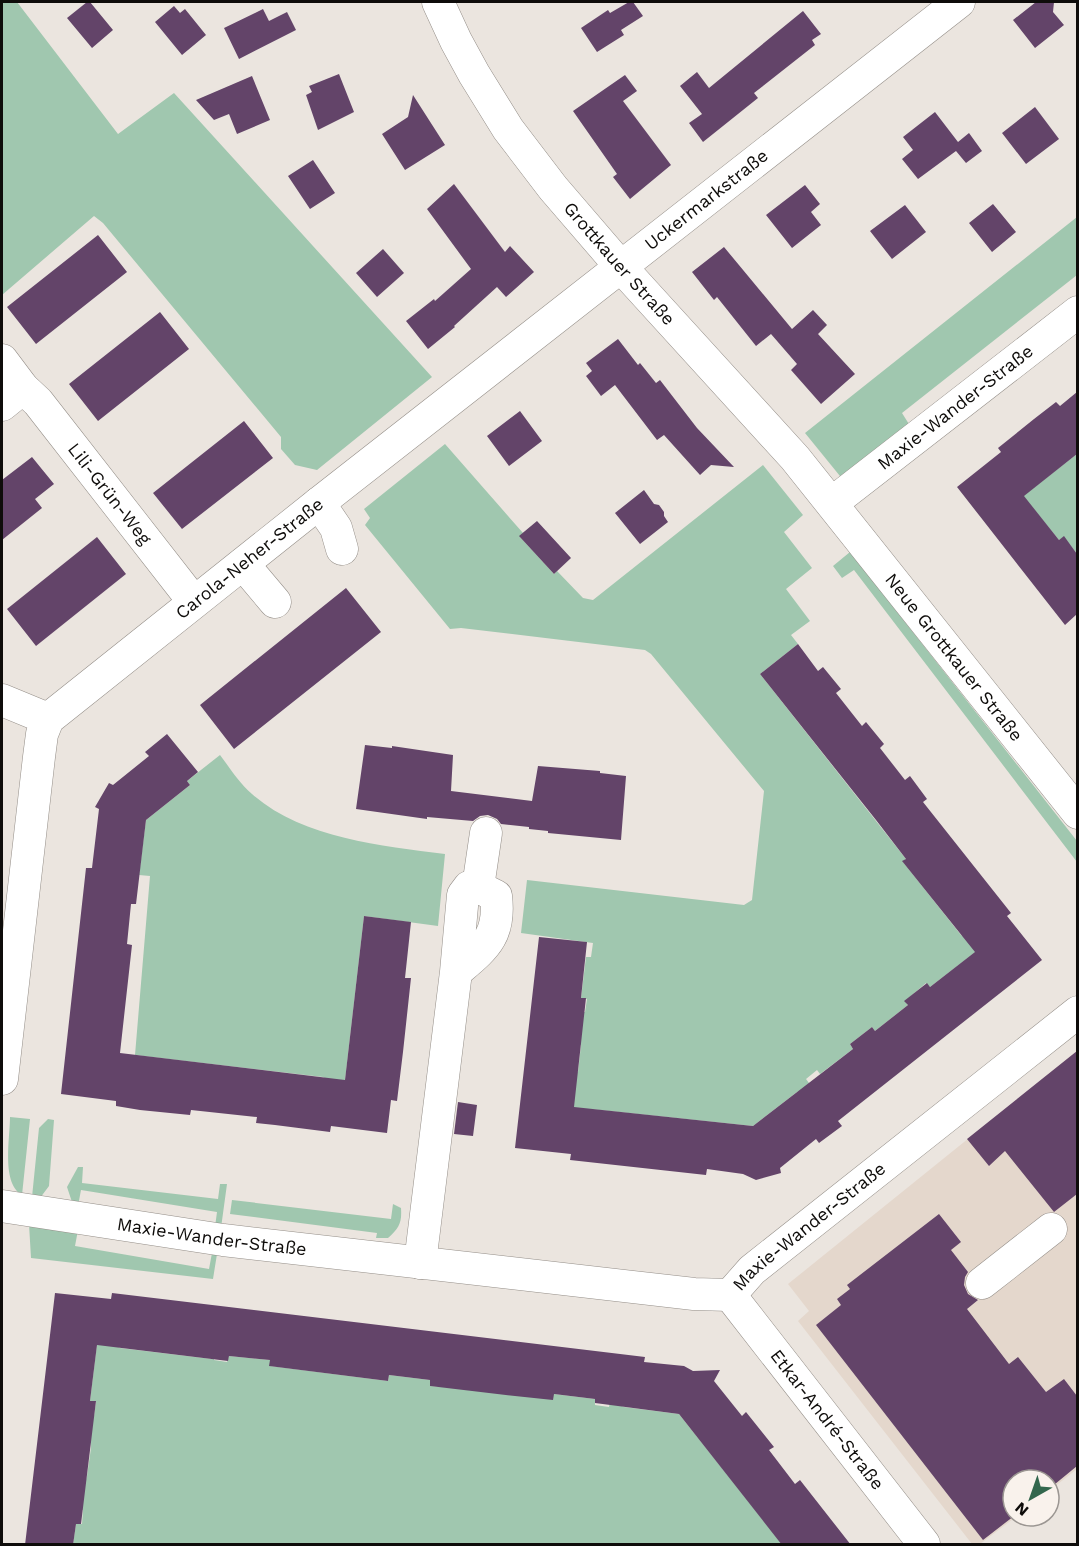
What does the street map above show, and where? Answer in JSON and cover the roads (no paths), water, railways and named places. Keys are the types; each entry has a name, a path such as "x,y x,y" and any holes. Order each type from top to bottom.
{"street":[{"name":"Grottkauer Straße","path":"438,2 469,66 508,129 553,188 832,502"},
{"name":"Uckermarkstraße","path":"452,398 959,2"},
{"name":"Maxie-Wander-Straße","path":"832,502 1077,312"},
{"name":"Lili-Grün-Weg","path":"2,360 12,396 38,402 194,602"},
{"name":"Carola-Neher-Straße","path":"48,718 452,398"},
{"name":"Neue Grottkauer Straße","path":"832,502 1077,813"},
{"path":"318,503 336,528 342,549"},
{"path":"243,564 275,602"},
{"path":"2,700 48,718 42,734 39,757 2,1079"},
{"path":"420,1263 456,972 487,945 493,932 497,908 496,896 478,887 486,832"},
{"name":"Maxie-Wander-Straße","path":"2,1206 223,1240 694,1294 730,1295 752,1270 1077,1012"},
{"path":"982,1283 1051,1229"},
{"name":"Etkar-André-Straße","path":"730,1295 924,1545"}]}
